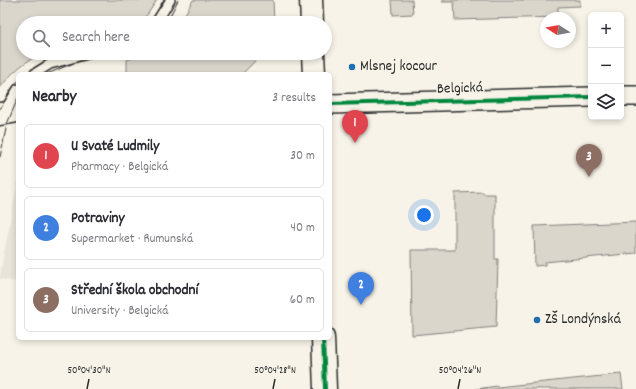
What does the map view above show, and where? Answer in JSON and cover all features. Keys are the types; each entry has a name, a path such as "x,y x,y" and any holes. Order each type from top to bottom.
{"street":[{"path":"311,0 312,16"},
{"path":"313,60 314,72"},
{"path":"624,96 636,96"},
{"name":"Belgická","path":"332,104 588,97"},
{"path":"323,340 325,389"}],"lane":[{"path":"161,16 170,0"},
{"path":"37,72 50,64 65,60"},
{"path":"5,116 16,93"}],"shaded area":[{"path":"0,0 157,0 146,16 16,16 16,60 30,60 9,77 0,88"},
{"path":"193,0 273,0 274,16 184,16"},
{"path":"392,0 412,0 413,14 393,15"},
{"path":"442,0 580,0 580,6 558,7 558,12 540,12 540,18 455,20 454,2 442,2"},
{"path":"127,60 256,60 244,72 127,72"},
{"path":"16,190 16,282 0,279"},
{"path":"483,192 484,194 495,194 495,259 498,259 496,327 412,335 411,250 455,250 455,193"},
{"path":"636,222 636,253 545,262 545,265 535,266 534,226"},
{"path":"621,374 623,389 476,389 497,386"}],"tram line":[{"path":"154,16 165,0"},
{"path":"170,16 178,0"},
{"path":"28,72 47,60"},
{"path":"52,72 83,60"},
{"path":"0,109 16,83"},
{"path":"0,157 7,124 16,103"}],"cycle path":[{"path":"332,104 588,97"},
{"path":"323,340 325,389"}],"place":[{"name":"Mlsnej kocour","path":"352,67"},
{"name":"U Svaté Ludmily","path":"355,143"},
{"name":"Střední škola obchodní","path":"589,177"},
{"name":"Potraviny","path":"361,305"},
{"name":"ZŠ Londýnská","path":"537,320"}]}
